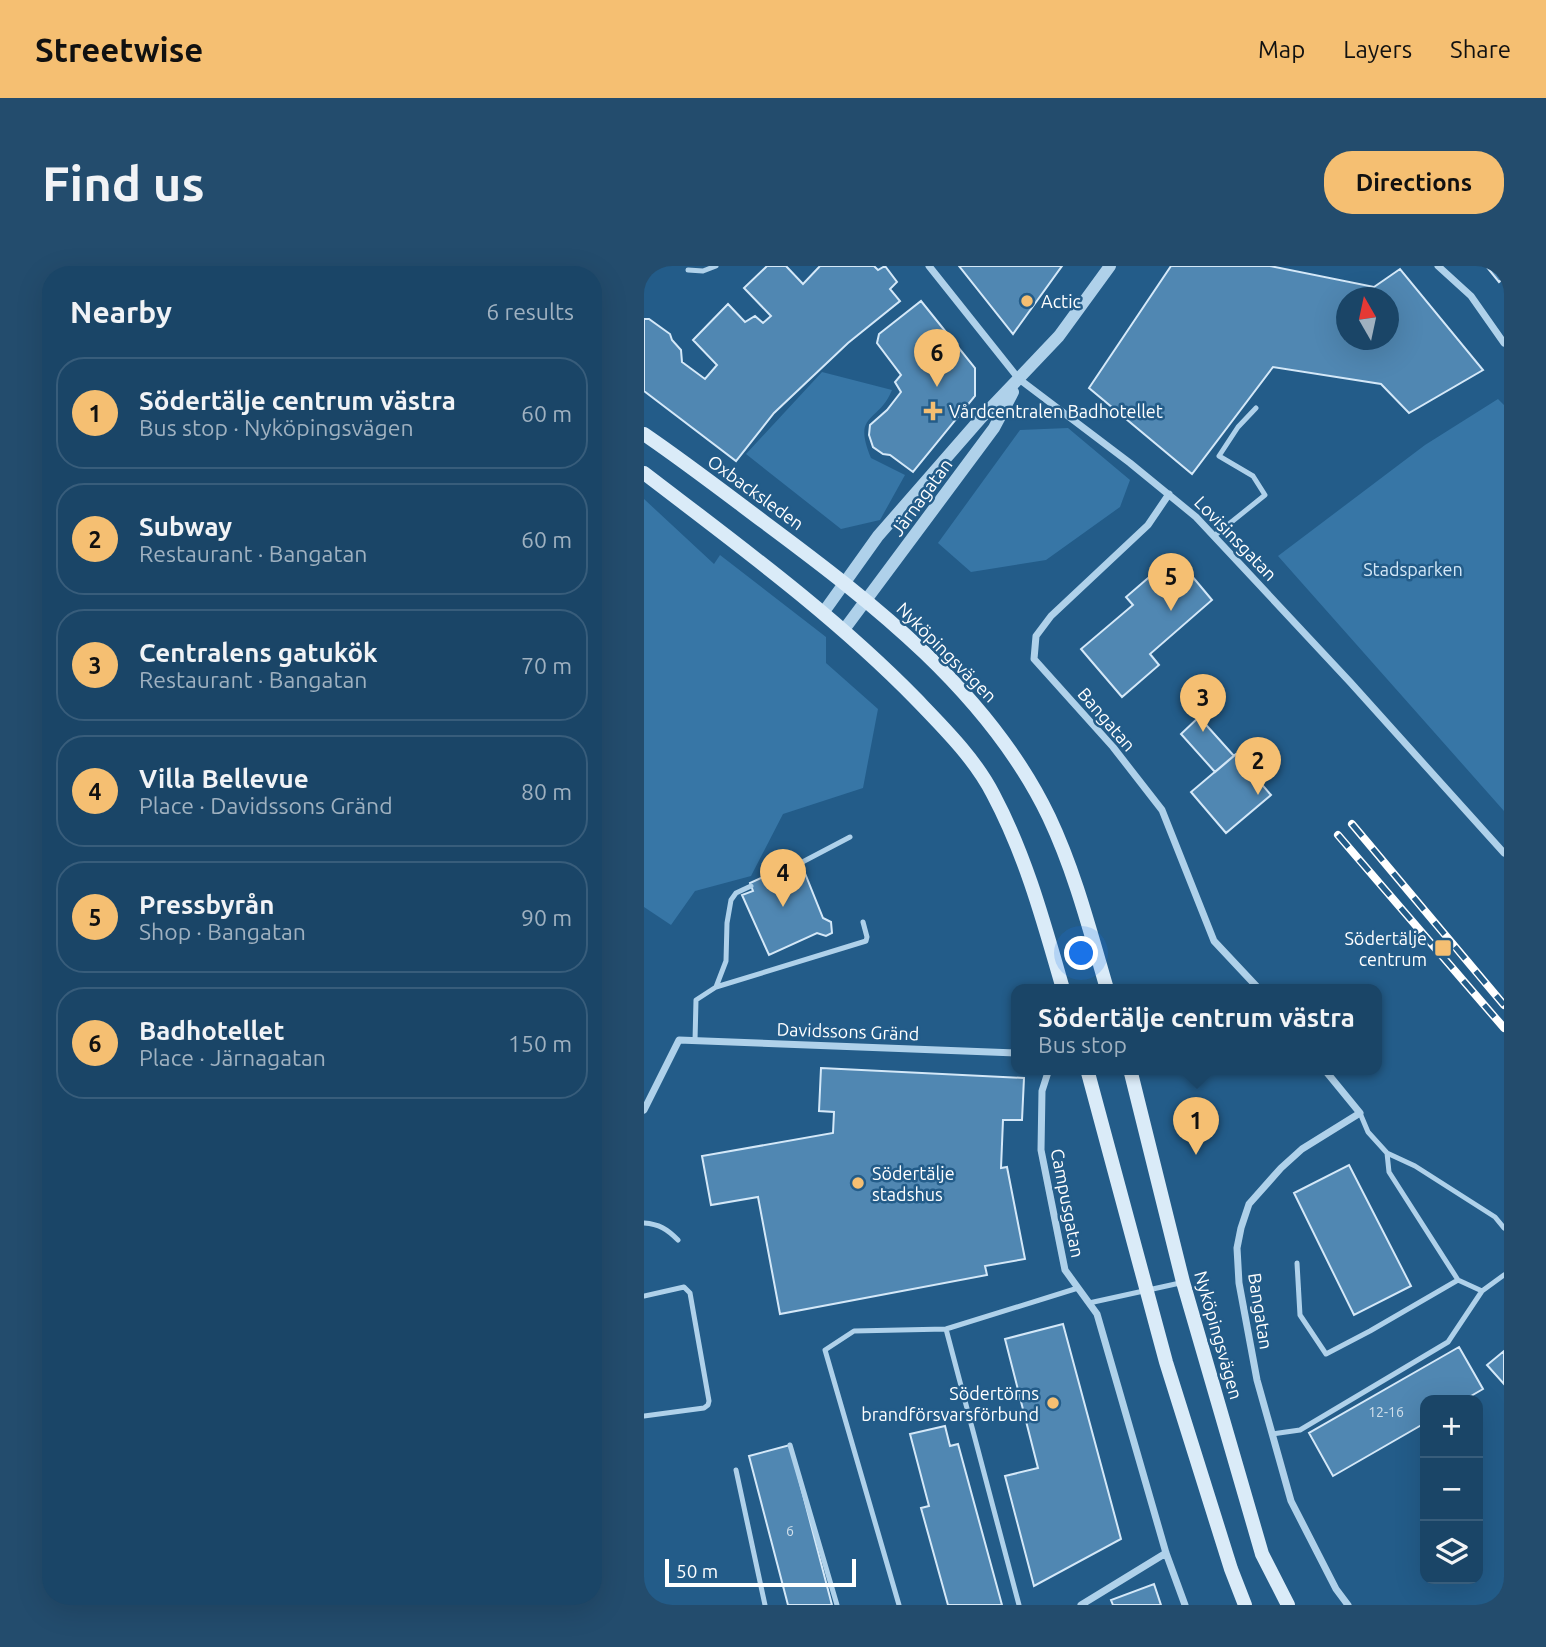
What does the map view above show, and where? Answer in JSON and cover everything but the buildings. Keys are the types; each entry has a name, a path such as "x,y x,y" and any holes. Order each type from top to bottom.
{"main road":[{"name":"Oxbacksleden","path":"644,434 845,583"},
{"path":"644,473 823,613 897,679 953,737 993,793 1032,883 1062,984"},
{"name":"Nyköpingsvägen","path":"845,583 903,632 980,710 1027,778 1049,817 1072,872 1106,984"},
{"path":"1089,1075 1166,1362 1245,1605"},
{"name":"Nyköpingsvägen","path":"1131,1075 1183,1282 1262,1554 1288,1605"}],"street":[{"name":"Lovisinsgatan","path":"929,266 1019,379 1169,494 1214,536 1504,853"},
{"name":"Järnagatan","path":"823,613 878,536 981,418 1059,336 1110,266"},
{"path":"1438,266 1471,296 1504,342"},
{"name":"Järnagatan","path":"843,631 994,428 1019,379"},
{"name":"Bangatan","path":"1169,494 1148,525 1051,616 1036,636 1034,659 1113,747 1162,810 1214,941 1254,984"},
{"name":"Davidssons Gränd","path":"644,1110 679,1040 1011,1053"},
{"name":"Campusgatan","path":"1047,1075 1042,1091 1041,1150 1065,1269 1097,1314 1166,1553"},
{"path":"1329,1075 1360,1113"},
{"name":"Bangatan","path":"1348,1605 1336,1589 1291,1501 1257,1380 1240,1283 1237,1248 1249,1204 1281,1168 1302,1149 1360,1113"},
{"path":"1081,1605 1166,1553 1185,1605"}],"lane":[{"path":"688,270 703,271 716,266"},
{"path":"1214,536 1265,495 1253,476 1219,456 1238,427 1256,408"},
{"path":"772,878 850,837"},
{"path":"716,987 726,961 727,923 732,900 736,893 751,887"},
{"path":"695,1041 696,1000 716,987 866,941 863,922"},
{"path":"1360,1113 1368,1132 1387,1153 1415,1166 1495,1217 1504,1228"},
{"path":"1387,1153 1389,1172 1458,1280 1482,1291"},
{"path":"644,1223 657,1224 678,1240"},
{"path":"1297,1263 1300,1315 1326,1354 1458,1280"},
{"path":"1272,1434 1300,1430 1448,1342 1482,1291 1504,1275"},
{"path":"1089,1303 1183,1282"},
{"path":"644,1296 684,1287 690,1293 709,1401 704,1408 644,1416"},
{"path":"899,1605 825,1350 854,1331 946,1329 1078,1288"},
{"path":"946,1329 1019,1605"},
{"path":"790,1445 837,1605"},
{"path":"736,1470 765,1605"}],"green space":[{"path":"822,372 892,390 869,420 864,433 871,458 905,475 880,520 841,529 746,454"},
{"name":"Stadsparken","path":"1498,399 1504,405 1504,811 1278,556 1425,445"},
{"path":"1068,428 1130,480 1120,507 1046,560 971,572 938,543 1020,430"},
{"path":"644,499 714,564 720,555 826,637 826,663 878,709 863,788 783,814 751,876 695,891 671,925 644,907"}],"railway":[{"path":"1352,824 1504,1005"},
{"path":"1338,835 1504,1028"}],"place":[{"name":"Actic","path":"1027,301"},
{"name":"Badhotellet","path":"937,387"},
{"name":"Vårdcentralen Badhotellet","path":"933,411"},
{"name":"Pressbyrån","path":"1171,611"},
{"name":"Centralens gatukök","path":"1203,732"},
{"name":"Subway","path":"1258,795"},
{"name":"Villa Bellevue","path":"783,907"},
{"name":"Södertälje centrum","path":"1443,948"},
{"name":"Södertälje centrum västra","path":"1196,1155"},
{"name":"Södertälje stadshus","path":"858,1183"},
{"name":"Södertörns brandförsvarsförbund","path":"1053,1403"}]}
